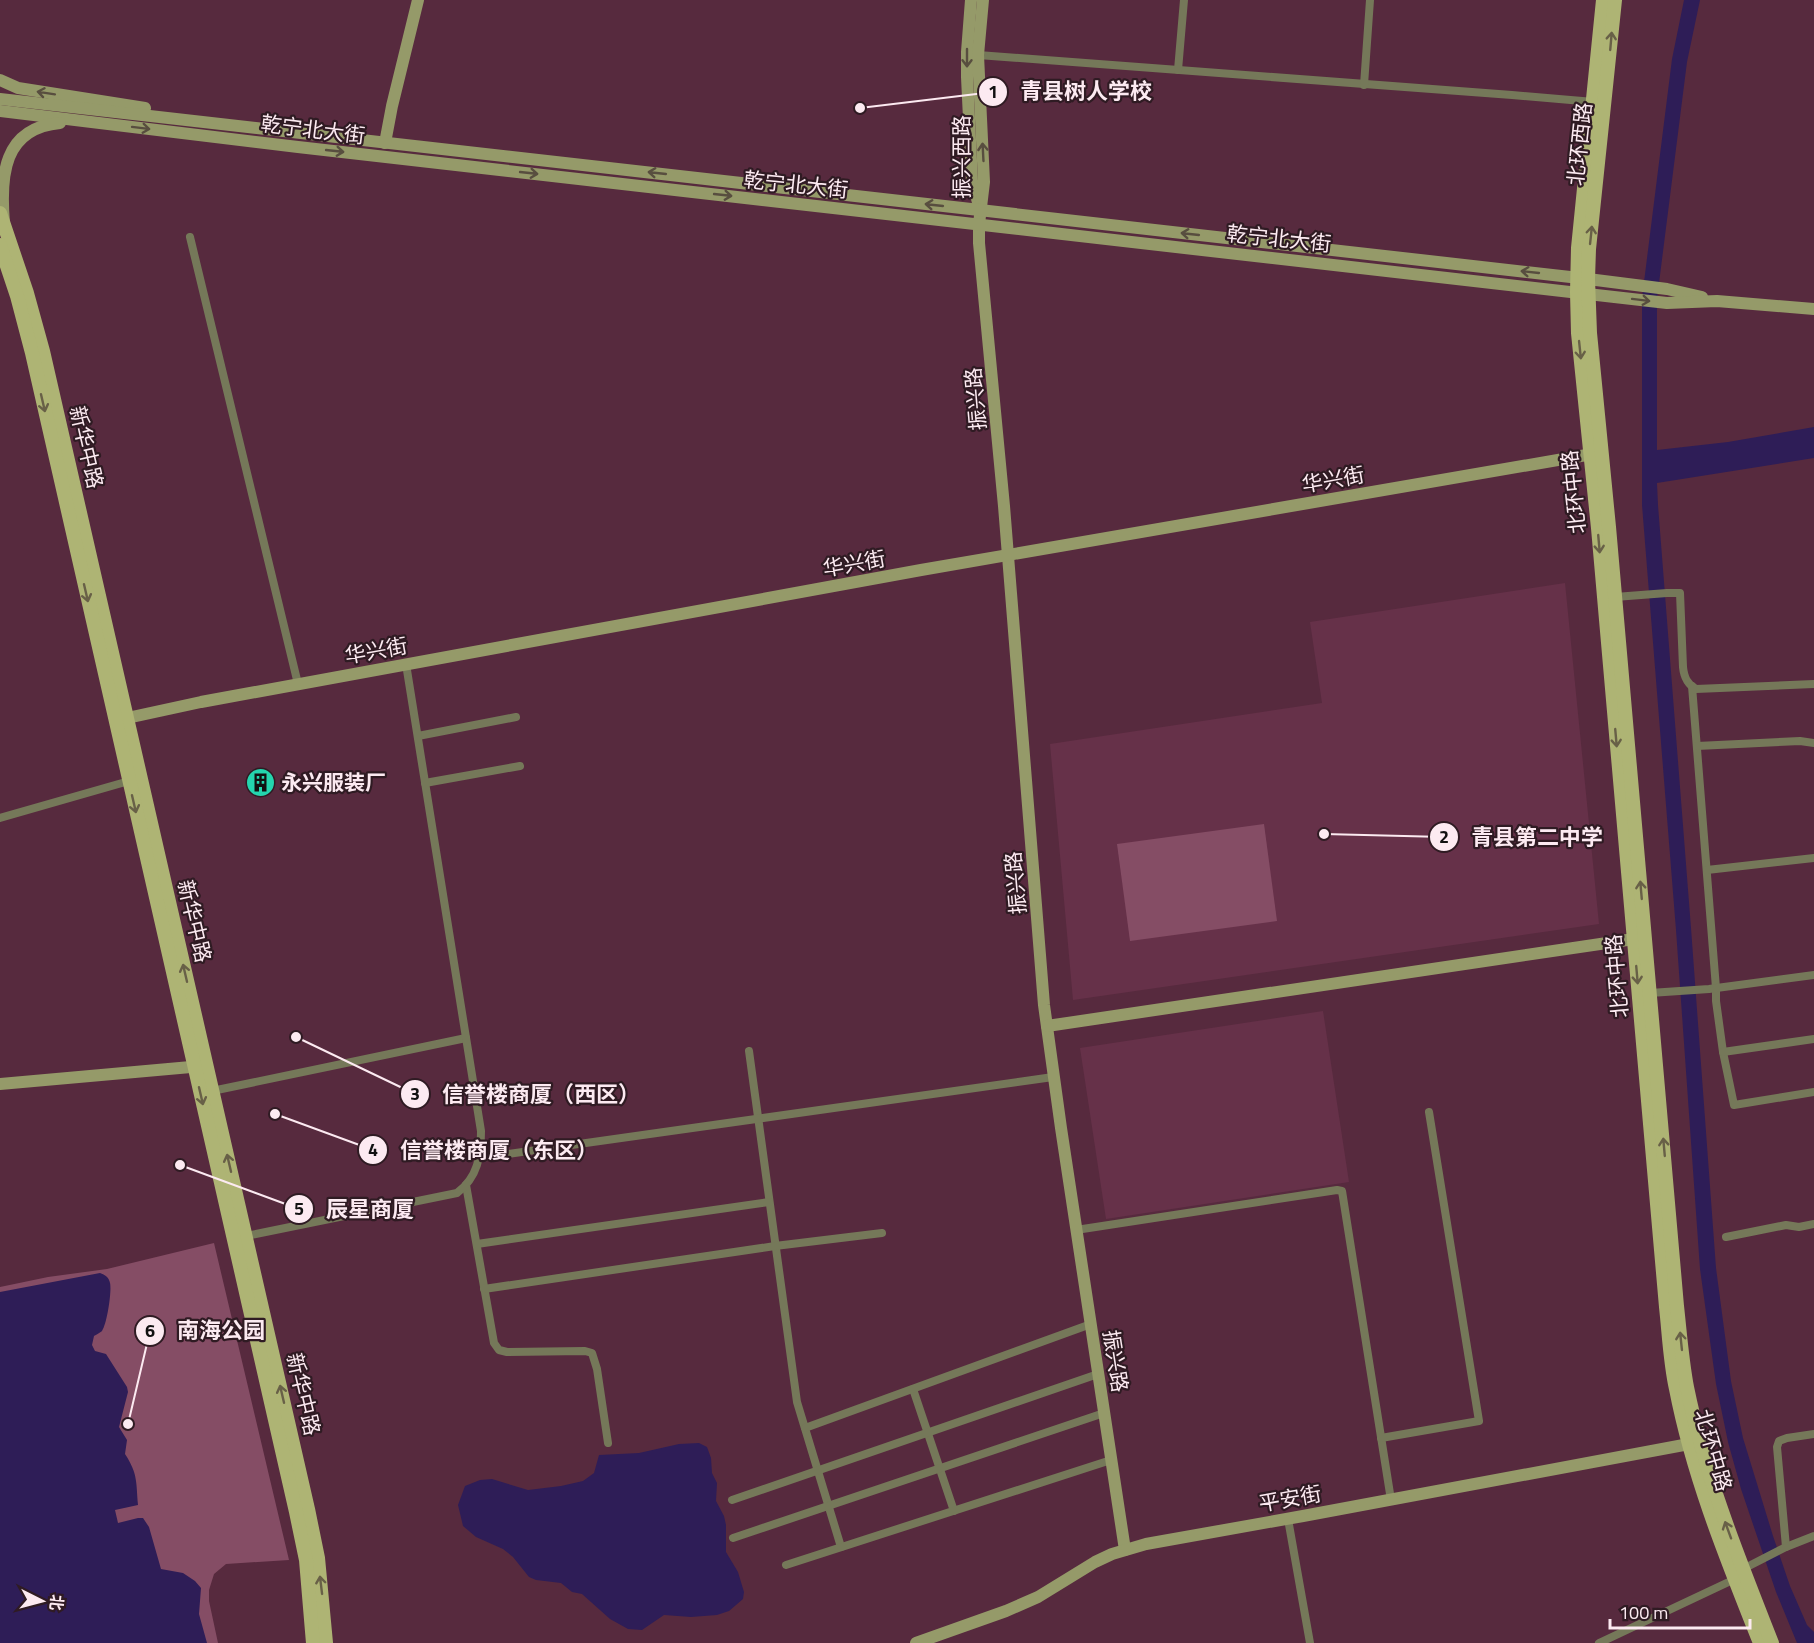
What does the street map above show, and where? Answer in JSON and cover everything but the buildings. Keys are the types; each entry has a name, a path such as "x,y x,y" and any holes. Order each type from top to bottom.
{"main road":[{"name":"北环西路","path":"1582,285 1578,248 1603,0"},
{"name":"北环西路","path":"1582,285 1589,249 1615,0"},
{"name":"新华中路","path":"2,218 43,351 200,1066 306,1560 313,1643"},
{"name":"新华中路","path":"0,245 17,296 32,353 122,719 129,781 200,1066 212,1091 246,1236 318,1558 326,1643"},
{"name":"北环中路","path":"1582,285 1578,333 1615,597 1677,1306 1687,1386 1712,1483 1760,1643"},
{"name":"北环中路","path":"1596,453 1634,939 1671,1355 1676,1389 1689,1444 1716,1533 1739,1574 1772,1643"}],"street":[{"path":"386,143 392,106 418,0"},
{"name":"振兴西路","path":"971,0 967,78 972,181 980,210"},
{"name":"振兴西路","path":"980,210 984,182 978,55 983,0"},
{"path":"1178,70 1184,0"},
{"path":"1364,85 1371,0"},
{"path":"978,55 1593,102"},
{"path":"0,80 18,88 188,114 207,123"},
{"name":"乾宁北大街","path":"0,99 980,210 1582,285"},
{"name":"乾宁北大街","path":"0,111 979,224 1582,285"},
{"path":"2,218 6,163 22,136 38,127 58,123 111,124"},
{"name":"振兴路","path":"980,210 979,243 1008,555 1047,1026 1125,1550"},
{"path":"190,237 298,684"},
{"path":"1582,285 1616,283 1667,289 1717,301"},
{"path":"1582,285 1615,297 1667,303 1717,301 1814,309"},
{"name":"华兴街","path":"122,719 406,664 1008,555 1596,453"},
{"path":"1615,597 1680,593 1684,678 1696,689 1814,684"},
{"path":"246,1236 457,1193 473,1177 480,1158 481,1131 406,664"},
{"path":"1692,686 1716,1001 1723,1052 1734,1105 1814,1092"},
{"path":"418,736 516,717"},
{"path":"1697,746 1814,742"},
{"path":"425,783 520,766"},
{"path":"0,818 129,781"},
{"path":"1707,870 1814,858"},
{"path":"1047,1026 1634,939"},
{"path":"1650,993 1814,975"},
{"path":"212,1091 466,1038"},
{"path":"1723,1052 1814,1039"},
{"path":"749,1051 797,1402 841,1547"},
{"path":"0,1084 200,1066"},
{"path":"480,1158 1053,1077"},
{"path":"1381,1438 1479,1421 1429,1112"},
{"path":"466,1185 494,1343 499,1350 516,1353 585,1351 592,1353 597,1369 608,1443"},
{"path":"1076,1230 1342,1191 1391,1500"},
{"path":"477,1244 769,1202"},
{"path":"1726,1236 1786,1225 1798,1227 1814,1224"},
{"path":"484,1289 775,1246 882,1233"},
{"path":"805,1428 1091,1324"},
{"path":"732,1500 1098,1374"},
{"path":"913,1389 954,1511"},
{"path":"733,1538 1104,1413"},
{"path":"1786,1547 1777,1447 1779,1442 1787,1438 1814,1434"},
{"name":"平安街","path":"916,1643 1006,1611 1038,1597 1095,1562 1146,1544 1689,1444"},
{"path":"786,1565 1111,1460"},
{"path":"1288,1519 1310,1643"},
{"path":"1599,1643 1739,1574 1786,1547 1814,1536"}],"shaded area":[{"path":"1684,0 1700,0 1687,62 1657,299 1657,450 1728,442 1814,427 1814,458 1657,483 1716,1268 1731,1381 1743,1438 1773,1536 1790,1586 1807,1625 1814,1632 1814,1643 1797,1643 1776,1592 1741,1489 1716,1384 1700,1269 1642,505 1642,298 1672,59"},
{"path":"1565,583 1599,924 1073,1000 1050,744 1322,703 1310,622"},
{"path":"1264,824 1277,921 1130,941 1117,844"},
{"path":"1323,1011 1349,1182 1106,1219 1080,1048"},
{"path":"214,1243 289,1560 226,1564 214,1574 209,1590 209,1601 218,1643 0,1643 0,1287 48,1277 107,1269"},
{"path":"100,1273 109,1281 110,1300 104,1327 94,1336 92,1345 95,1351 106,1354 127,1387 128,1392 119,1427 127,1440 125,1454 136,1478 137,1490 138,1505 115,1510 118,1523 143,1518 149,1527 161,1569 183,1573 201,1588 199,1614 207,1643 0,1643 0,1292"},
{"path":"699,1443 707,1447 711,1458 712,1473 717,1483 716,1501 726,1525 726,1552 738,1572 744,1592 743,1599 729,1611 717,1615 691,1617 664,1615 642,1630 628,1629 610,1619 582,1594 572,1592 561,1583 529,1577 513,1557 503,1549 476,1537 463,1526 458,1505 465,1486 480,1480 492,1479 528,1490 561,1486 583,1481 594,1473 599,1455 639,1453 679,1444"}],"place":[{"name":"青县树人学校","path":"860,108"},
{"name":"永兴服装厂","path":"260,782"},
{"name":"青县第二中学","path":"1324,834"},
{"name":"信誉楼商厦（西区）","path":"296,1037"},
{"name":"信誉楼商厦（东区）","path":"275,1114"},
{"name":"辰星商厦","path":"180,1165"},
{"name":"南海公园","path":"128,1424"}]}
